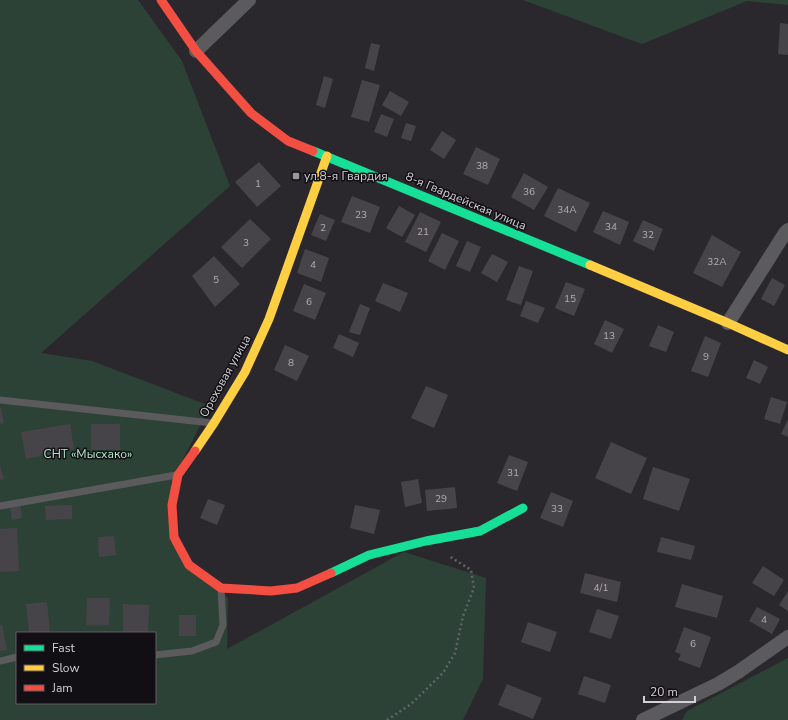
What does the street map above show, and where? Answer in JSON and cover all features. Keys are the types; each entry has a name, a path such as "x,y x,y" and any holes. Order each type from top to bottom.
{"street":[{"name":"8-я Гвардейская улица","path":"161,0 196,51 251,113 288,141 728,323 788,350"},
{"path":"196,51 249,0"},
{"name":"Ореховая улица","path":"221,588 189,565 174,537 172,505 178,475 214,424 245,372 269,319 327,156"},
{"path":"728,323 788,230"},
{"path":"221,588 271,591 297,588 369,555 426,541 480,531 523,508"},
{"path":"643,720 718,684 788,637"}],"lane":[{"path":"0,400 214,424"},
{"path":"0,506 178,475"},
{"path":"156,655 192,651 216,642 223,625 221,588"},
{"path":"0,661 16,657"}],"path":[{"path":"386,720 411,704 443,673 455,653 463,616 474,588 471,570 426,541"}],"green space":[{"name":"СНТ «Мысхако»","path":"0,0 138,0 182,61 230,186 41,353 92,361 210,406 171,483 170,541 228,598 227,649 404,552 486,578 483,679 463,720 0,720"},
{"path":"523,0 788,0 788,5 747,1 642,44"},
{"path":"788,658 788,720 682,720 687,711"}],"building":[{"path":"780,23 788,24 788,55 778,54"},
{"path":"371,43 380,45 374,71 365,68"},
{"path":"324,76 333,79 325,108 316,105"},
{"path":"362,80 380,85 369,122 351,117"},
{"path":"390,91 409,102 401,116 382,105"},
{"path":"381,114 394,119 387,137 374,132"},
{"path":"406,123 416,126 411,141 401,138"},
{"path":"442,131 456,140 444,159 430,150"},
{"path":"476,147 500,159 488,185 463,174"},
{"path":"259,162 281,186 257,207 235,182"},
{"path":"524,173 548,187 534,210 511,197"},
{"path":"558,188 590,203 576,232 544,216"},
{"path":"352,196 380,207 370,233 341,222"},
{"path":"399,206 415,215 402,237 386,228"},
{"path":"603,211 629,222 620,245 593,232"},
{"path":"420,212 441,222 426,252 405,242"},
{"path":"320,214 335,220 326,241 311,235"},
{"path":"250,219 271,239 242,268 221,247"},
{"path":"643,220 663,229 654,251 633,241"},
{"path":"442,233 459,241 445,270 428,261"},
{"path":"712,235 741,252 722,287 693,273"},
{"path":"467,241 481,247 470,272 456,266"},
{"path":"305,249 329,258 321,282 297,273"},
{"path":"492,254 508,262 497,282 481,273"},
{"path":"214,256 240,284 215,307 192,276"},
{"path":"519,266 533,271 521,305 506,300"},
{"path":"772,278 785,285 774,306 761,299"},
{"path":"566,282 585,289 574,316 555,308"},
{"path":"383,283 408,293 400,312 375,301"},
{"path":"304,284 326,293 315,320 293,311"},
{"path":"526,301 545,308 538,323 520,316"},
{"path":"360,304 370,308 360,335 349,332"},
{"path":"605,320 624,329 612,353 594,344"},
{"path":"658,325 674,332 666,352 649,346"},
{"path":"339,334 359,343 353,357 333,348"},
{"path":"705,336 721,343 708,377 691,371"},
{"path":"285,345 309,356 297,381 274,370"},
{"path":"754,360 768,367 760,384 746,378"},
{"path":"426,386 448,395 434,428 411,418"},
{"path":"771,397 787,402 780,424 764,419"},
{"path":"0,408 4,423 0,424"},
{"path":"788,419 788,437 781,434"},
{"path":"70,424 74,449 26,459 21,432"},
{"path":"91,424 120,424 120,450 91,450"},
{"path":"611,442 647,458 631,494 595,478"},
{"path":"509,455 528,462 517,491 497,483"},
{"path":"0,465 4,479 0,480"},
{"path":"653,467 690,479 679,511 643,499"},
{"path":"418,479 422,503 405,507 401,482"},
{"path":"455,487 457,508 427,511 425,490"},
{"path":"551,492 573,501 563,527 540,518"},
{"path":"208,499 225,505 217,525 200,518"},
{"path":"20,504 22,518 12,520 10,506"},
{"path":"72,505 72,519 46,520 45,506"},
{"path":"355,505 380,510 374,534 350,528"},
{"path":"17,528 19,571 0,572 0,529"},
{"path":"114,536 116,555 99,557 98,537"},
{"path":"661,537 695,546 691,560 657,552"},
{"path":"763,566 784,580 774,596 752,583"},
{"path":"585,573 621,582 617,602 580,593"},
{"path":"682,584 723,596 717,618 675,607"},
{"path":"788,591 788,611 779,605"},
{"path":"87,598 110,598 109,625 86,625"},
{"path":"47,602 50,632 29,632 26,604"},
{"path":"123,604 149,605 148,632 123,632"},
{"path":"757,607 780,619 772,634 749,621"},
{"path":"597,609 619,616 611,639 589,632"},
{"path":"179,615 196,615 196,636 179,636"},
{"path":"528,622 557,632 550,652 521,642"},
{"path":"0,625 2,625 7,650 0,651"},
{"path":"684,627 711,637 700,668 678,660 681,654 675,652"},
{"path":"584,676 611,685 605,703 578,694"},
{"path":"507,684 542,698 533,719 498,705"}],"traffic: fast":[{"path":"313,151 590,265"},
{"path":"331,573 369,555 426,541 480,531 523,508"}],"traffic: slow":[{"path":"195,451 245,372 269,319 327,156"},
{"path":"590,265 788,350"}],"traffic: jam":[{"path":"161,0 196,51 251,113 288,141 313,151"},
{"path":"195,451 178,475 172,505 174,537 189,565 221,588 271,591 297,588 331,573"}],"place":[{"name":"ул.8-я Гвардия","path":"296,176"}]}
